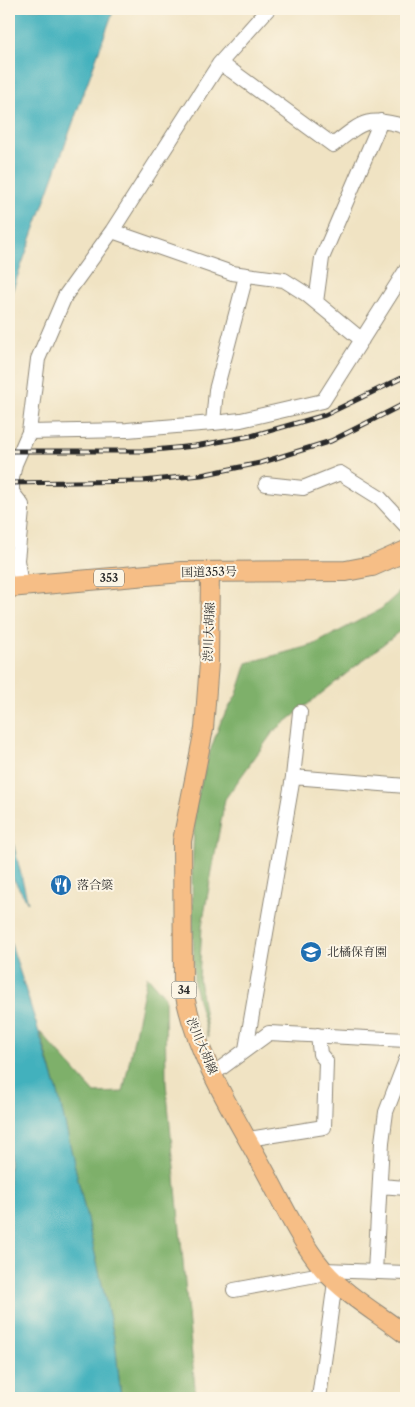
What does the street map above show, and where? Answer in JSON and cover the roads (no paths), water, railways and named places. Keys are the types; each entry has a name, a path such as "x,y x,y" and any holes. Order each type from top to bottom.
{"highway":[{"name":"国道353号","path":"15,587 98,578 210,572 346,571 372,566 406,551"}],"main road":[{"name":"渋川大胡線","path":"210,572 207,701 202,742 183,832 183,985 186,1008 192,1030 213,1074 308,1250 328,1275 406,1335"}],"street":[{"path":"15,587 22,505 12,492 12,478 15,464 29,432 35,369 64,296 112,231 219,64 268,9"},
{"path":"219,64 232,71 333,145 358,125 368,121 381,121 406,127"},
{"path":"316,302 322,258 381,121"},
{"path":"112,231 232,273 284,280 316,302 362,340"},
{"path":"29,432 127,430 214,423 241,420 323,401 406,270"},
{"path":"214,423 216,390 246,276"},
{"path":"266,484 303,488 340,473 380,498 406,526"},
{"path":"246,1049 293,778 300,712"},
{"path":"293,778 406,786"},
{"path":"213,1074 269,1033 318,1034 406,1040"},
{"path":"248,1139 324,1127 326,1061 320,1054 318,1034"},
{"path":"376,1272 386,1112 406,1060"},
{"path":"380,1186 406,1188"},
{"path":"234,1290 328,1275 376,1272 406,1273"},
{"path":"319,1398 328,1275"}],"water":[{"path":"9,9 114,9 9,300"},
{"path":"9,826 28,903 9,872"},
{"path":"9,937 58,1093 115,1341 121,1398 9,1398"}],"railway":[{"path":"9,451 144,451 195,446 251,436 325,415 406,376"},
{"path":"9,483 143,481 201,475 260,463 331,441 406,403"}],"place":[{"name":"落合簗","path":"61,885"},
{"name":"北橘保育園","path":"311,952"}]}
